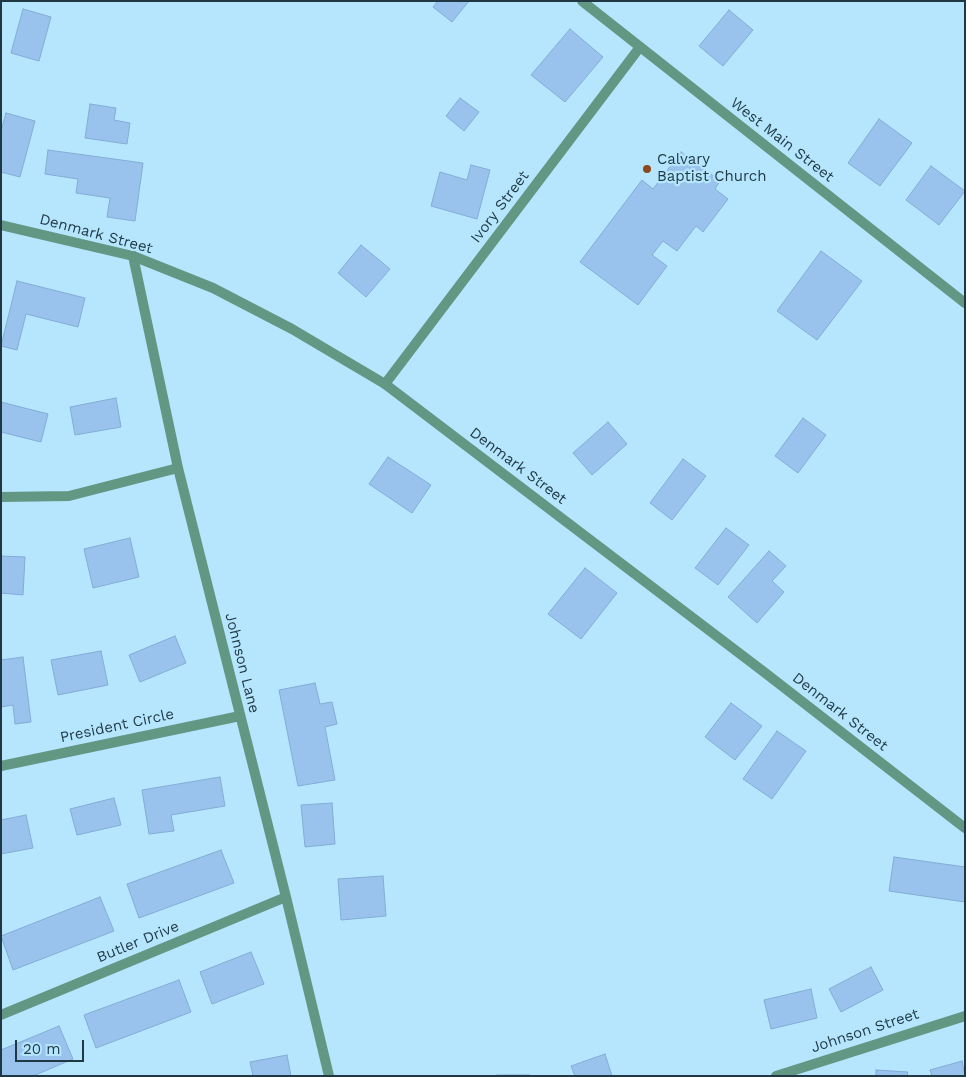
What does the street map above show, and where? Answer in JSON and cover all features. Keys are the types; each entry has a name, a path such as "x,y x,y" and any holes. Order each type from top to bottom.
{"street":[{"name":"West Main Street","path":"582,1 965,303"},
{"name":"Ivory Street","path":"385,384 640,47"},
{"name":"Denmark Street","path":"1,225 133,256 213,288 292,329 385,384 749,660 965,828"},
{"name":"Johnson Lane","path":"133,256 178,468 329,1076"},
{"path":"1,496 69,496 178,468"},
{"name":"President Circle","path":"1,766 240,716"},
{"name":"Butler Drive","path":"1,1015 286,897"},
{"name":"Johnson Street","path":"776,1076 965,1016"}],"building":[{"path":"438,1 469,1 452,22 433,7"},
{"path":"23,9 51,17 39,61 11,53"},
{"path":"729,10 753,30 723,66 699,46"},
{"path":"570,29 603,57 565,102 531,75"},
{"path":"460,98 479,112 464,131 446,116"},
{"path":"90,104 116,108 114,120 130,123 127,144 85,138"},
{"path":"6,113 35,121 20,177 1,172 1,131"},
{"path":"879,119 912,143 880,186 848,163"},
{"path":"48,150 143,163 135,221 107,217 110,198 76,193 78,179 45,174"},
{"path":"681,152 720,181 715,189 728,199 703,232 696,226 677,251 663,241 652,255 667,266 638,305 580,262 642,180 653,189"},
{"path":"471,165 490,170 477,219 431,206 440,172 467,180"},
{"path":"931,166 965,191 939,225 906,200"},
{"path":"361,245 390,269 366,297 338,273"},
{"path":"821,251 862,281 817,340 777,311"},
{"path":"17,281 85,298 78,327 26,314 17,350 1,346"},
{"path":"116,398 121,427 75,435 70,407"},
{"path":"1,402 48,414 41,442 1,432"},
{"path":"803,418 826,435 798,473 775,456"},
{"path":"608,422 627,444 592,475 573,453"},
{"path":"388,457 431,485 412,513 369,484"},
{"path":"683,459 706,476 672,520 650,503"},
{"path":"726,528 749,545 718,585 695,568"},
{"path":"130,538 139,577 93,588 84,549"},
{"path":"769,551 786,566 772,581 784,592 757,623 728,597"},
{"path":"1,556 25,557 23,595 1,593"},
{"path":"585,568 617,593 581,639 548,614"},
{"path":"175,636 186,663 140,682 129,655"},
{"path":"101,651 108,685 58,695 51,660"},
{"path":"23,657 31,722 15,724 13,705 1,707 1,660"},
{"path":"315,683 320,704 332,702 337,724 325,727 335,780 298,786 279,690"},
{"path":"731,703 762,726 735,760 705,737"},
{"path":"777,731 806,751 772,799 743,779"},
{"path":"220,777 225,806 171,815 174,831 149,834 142,790"},
{"path":"114,798 121,825 77,835 70,809"},
{"path":"332,803 335,844 305,847 301,805"},
{"path":"26,815 33,848 1,854 1,820"},
{"path":"221,850 234,883 139,918 127,884"},
{"path":"894,857 965,867 965,902 889,891"},
{"path":"383,876 386,916 341,920 338,879"},
{"path":"100,897 114,931 13,970 1,936"},
{"path":"251,952 264,984 212,1004 200,972"},
{"path":"871,967 883,990 841,1012 829,989"},
{"path":"179,980 191,1012 96,1048 84,1015"},
{"path":"811,989 817,1018 771,1029 764,1000"},
{"path":"59,1026 73,1059 33,1076 1,1076 1,1050"},
{"path":"605,1054 612,1076 575,1076 571,1066"},
{"path":"287,1055 291,1076 253,1076 250,1062"},
{"path":"962,1061 965,1076 932,1076 930,1070"},
{"path":"876,1070 908,1072 907,1076 876,1076"},
{"path":"530,1075 530,1076 498,1076"}],"place":[{"name":"Calvary Baptist Church","path":"647,169"}]}
